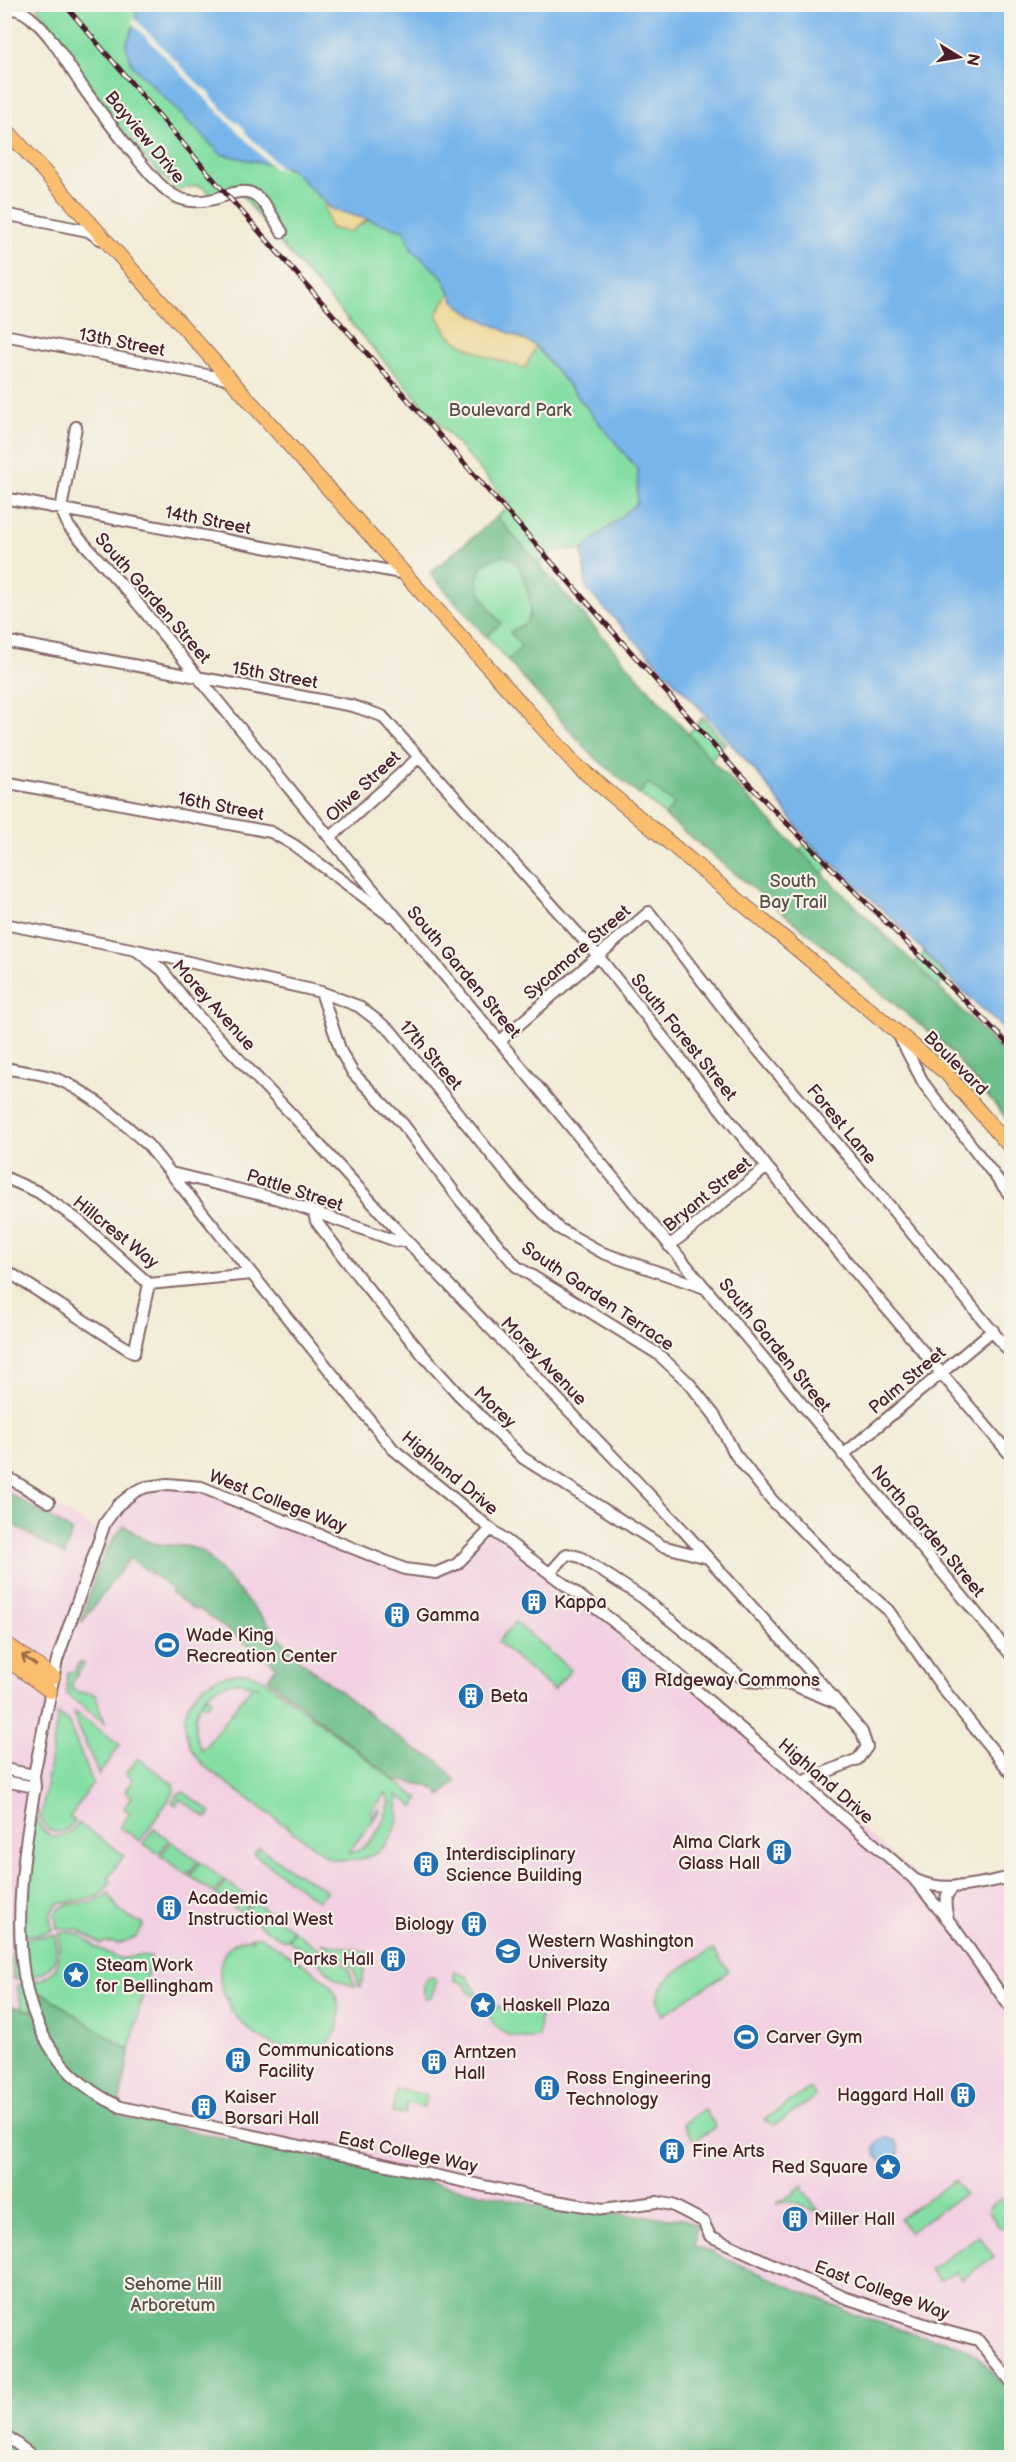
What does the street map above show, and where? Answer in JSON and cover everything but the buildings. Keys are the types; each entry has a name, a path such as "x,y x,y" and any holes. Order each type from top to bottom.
{"main road":[{"name":"Boulevard","path":"4,127 576,765 946,1073 1011,1149"},
{"path":"4,1642 53,1677"},
{"path":"4,1657 50,1691"}],"street":[{"name":"Bayview Drive","path":"4,8 11,8 28,15 48,36 118,135 147,171 176,198 196,202 235,193 249,193 262,203 282,232"},
{"path":"4,214 88,231 110,246"},
{"name":"13th Street","path":"4,335 233,380"},
{"path":"61,509 76,428"},
{"name":"14th Street","path":"4,498 406,574"},
{"name":"South Garden Street","path":"61,509 69,527 130,594 201,678 330,838 669,1246 708,1289 843,1455"},
{"name":"15th Street","path":"4,641 353,706 382,716 393,729"},
{"name":"South Forest Street","path":"393,729 598,956 767,1167 1011,1457"},
{"name":"Olive Street","path":"330,838 418,758"},
{"name":"16th Street","path":"4,782 271,832 294,845 404,927"},
{"name":"Sycamore Street","path":"500,1041 649,912"},
{"name":"Forest Lane","path":"649,912 730,1017 878,1192 980,1319 993,1330 1011,1355"},
{"name":"17th Street","path":"4,924 136,950 321,992 358,1006 391,1031 517,1185 558,1228 603,1252 708,1289"},
{"name":"Morey Avenue","path":"136,950 162,970 197,1015 311,1135 407,1241 708,1558 862,1732 867,1747 858,1759 802,1782"},
{"name":"South Garden Terrace","path":"321,992 340,1052 354,1073 403,1124 459,1200 516,1266 658,1354 689,1383 715,1416 735,1454 780,1508 831,1560 888,1611 944,1690 1011,1774"},
{"path":"897,1032 924,1084 1011,1198"},
{"name":"Highland Drive","path":"4,1068 52,1078 70,1086 102,1106 127,1126 148,1145 393,1449 491,1529 642,1643 913,1878"},
{"name":"Bryant Street","path":"669,1246 767,1167"},
{"name":"Pattle Street","path":"171,1173 278,1199 396,1241 407,1241"},
{"name":"Hillcrest Way","path":"4,1177 38,1192 78,1220 149,1284 251,1274"},
{"name":"Morey","path":"314,1213 316,1221 360,1280 423,1355 459,1395 523,1458 662,1546 708,1558"},
{"path":"4,1269 134,1353 149,1284"},
{"name":"Palm Street","path":"843,1455 993,1330"},
{"name":"North Garden Street","path":"843,1455 1011,1656"},
{"path":"4,1475 50,1503"},
{"name":"West College Way","path":"35,1787 34,1775 53,1677 105,1523 118,1505 136,1491 157,1484 179,1484 212,1491 405,1569 436,1573 457,1564 491,1529"},
{"path":"550,1573 567,1554 580,1557 643,1598 746,1682 791,1684 838,1703"},
{"path":"4,1769 34,1775"},
{"path":"4,1781 35,1787 9,1930"},
{"path":"913,1878 937,1887 1011,1877"},
{"path":"913,1878 948,1920 1011,2010"},
{"path":"948,1920 945,1898 947,1893 957,1886"},
{"name":"East College Way","path":"60,2077 97,2099 121,2107 544,2199 603,2209 657,2202 672,2205 703,2221 710,2236 846,2298 978,2340 1011,2383"},
{"path":"4,2434 35,2457"}],"shaded area":[{"name":"Western Washington University","path":"4,1475 100,1533 127,1497 179,1484 402,1566 435,1573 457,1564 491,1529 642,1643 928,1885 1011,1877 1011,2391 975,2354 957,2344 922,2336 856,2315 694,2245 683,2219 555,2209 117,2115 5,2017"}],"green space":[{"name":"Boulevard Park","path":"36,5 134,5 137,18 126,45 221,154 292,169 332,209 404,230 412,250 442,276 450,293 536,346 638,470 637,503 582,550 555,550 527,577 676,748 703,717 725,743 699,774 789,862 808,841 831,863 813,887 904,976 924,952 947,977 928,1000 1011,1124 946,1046 592,755 430,573 511,505 275,237 235,186 211,196 200,186 178,190 149,163 120,129"},
{"name":"South Bay Trail","path":"497,517 714,763 985,1033 1011,1062 1011,1124 946,1046 665,816 674,804 648,783 639,795 592,755 507,660 522,647 510,632 526,622 530,609 528,592 517,562 503,555 486,563 479,574 478,582 482,597 501,623 486,637 430,573"},
{"path":"5,1491 72,1531 65,1555 5,1520"},
{"path":"124,1526 149,1542 191,1547 204,1552 300,1660 414,1749 438,1760 456,1781 441,1796 436,1790 425,1785 395,1780 268,1679 276,1666 199,1609 195,1610 171,1593 172,1589 130,1558 81,1623 102,1559 115,1536"},
{"path":"515,1622 571,1670 553,1690 498,1642"},
{"path":"80,1662 84,1664 71,1687 76,1691 95,1695 105,1723 66,1694 68,1672 74,1672"},
{"path":"247,1673 263,1679 419,1799 414,1807 397,1794 399,1810 396,1825 391,1837 383,1847 373,1855 360,1859 345,1861 329,1858 204,1766 192,1749 186,1733 185,1718 189,1703 198,1691 210,1682 227,1675","holes":["240,1682 252,1686 202,1751 195,1733 195,1721 200,1703 206,1707 212,1699 207,1696 201,1702 204,1697 218,1687 228,1684","386,1793 390,1802 385,1818 376,1834 364,1847 348,1853 380,1811 379,1809 372,1817 371,1812"]},
{"path":"75,1712 120,1745 99,1775 73,1713"},
{"path":"58,1714 68,1722 93,1783 70,1817 75,1821 66,1830 55,1832 47,1829 41,1818"},
{"path":"138,1758 173,1784 174,1792 140,1841 120,1827 130,1813 124,1808 132,1796 125,1791 133,1779 126,1774"},
{"path":"184,1792 211,1812 207,1818 180,1799 176,1805 172,1802 179,1793"},
{"path":"37,1808 40,1825 50,1835 65,1834 75,1828 78,1823 124,1855 108,1878 111,1881 99,1897 57,1904 50,1915 52,1930 37,1935 17,1936 14,1933"},
{"path":"154,1828 169,1840 159,1854 143,1843"},
{"path":"171,1841 198,1861 188,1875 161,1856"},
{"path":"259,1847 326,1891 318,1901 254,1854"},
{"path":"200,1862 224,1880 214,1893 190,1876"},
{"path":"226,1881 251,1900 242,1913 216,1895"},
{"path":"109,1892 114,1903 122,1912 144,1924 136,1937 118,1944 104,1942 101,1944 79,1930 57,1928 55,1915 59,1909 72,1904 95,1901"},
{"path":"253,1901 293,1930 286,1940 276,1936 244,1914"},
{"path":"294,1931 319,1949 314,1957 288,1940"},
{"path":"70,1932 81,1935 96,1947 121,1959 140,1955 151,1957 130,2051 44,1994 31,2011 22,2008 17,1986 51,1974 58,1963 59,1934"},
{"path":"55,1936 56,1951 50,1967 39,1975 22,1979 13,1978 14,1941"},
{"path":"252,1937 261,1937 306,1966 331,1986 338,2003 339,2021 335,2033 328,2042 305,2050 279,2046 250,2031 229,2007 233,2005 229,2006 226,2000 230,1998 226,1999 220,1979 222,1960 225,1952 231,1946 251,1938 252,1942"},
{"path":"320,1942 368,1952 361,1987 358,1986 357,1978 350,1965"},
{"path":"323,1947 348,1968 355,1986 328,1973 315,1958"},
{"path":"713,1950 729,1971 663,2015 658,2004 658,1994 663,1985 680,1969"},
{"path":"454,1971 467,1976 477,1997 469,1993 464,1983 454,1980"},
{"path":"431,1976 437,1980 431,1997 424,1998 424,1982"},
{"name":"Sehome Hill Arboretum","path":"40,1994 44,1994 130,2051 117,2115 555,2209 683,2219 697,2226 694,2245 856,2315 922,2336 957,2344 975,2354 1011,2391 1011,2457 5,2457 4,2000 8,2005 31,2011"},
{"path":"497,2006 506,2011 527,2008 540,2014 539,2037 524,2038 503,2032 489,2015"},
{"path":"810,2088 816,2096 775,2125 764,2120"},
{"path":"397,2089 426,2095 424,2107 407,2103 405,2115 392,2113"},
{"path":"704,2109 716,2127 694,2141 683,2124"},
{"path":"955,2180 964,2194 909,2232 900,2218"},
{"path":"803,2185 802,2188 820,2213 793,2201 776,2204 795,2193 794,2191"},
{"path":"1001,2199 1009,2211 1005,2228 999,2227 989,2212 990,2207"},
{"path":"979,2236 994,2257 962,2279 956,2271 940,2282 930,2269"}],"sand":[{"path":"321,189 374,216 349,232 330,228"},
{"path":"461,274 536,346 525,368 485,356 458,342 447,333 437,314"}],"water":[{"path":"134,4 1011,5 1011,1036 950,979 895,921 808,841 763,780 697,705 587,590 582,550 637,503 638,470 536,346 467,312 454,300 442,276 412,250 404,230 332,209 291,169 221,154 132,65 126,45 137,18"},
{"path":"887,2138 896,2141 899,2150 896,2159 887,2162 878,2159 875,2150 878,2141"}],"pier":[{"path":"134,18 283,170 273,168 132,23"}],"railway":[{"path":"64,4 227,195 737,772 1012,1048"}],"place":[{"name":"Kappa","path":"534,1602"},
{"name":"Gamma","path":"397,1615"},
{"name":"Wade King Recreation Center","path":"167,1645"},
{"name":"RIdgeway Commons","path":"634,1680"},
{"name":"Beta","path":"471,1696"},
{"name":"Alma Clark Glass Hall","path":"779,1852"},
{"name":"Interdisciplinary Science Building","path":"426,1864"},
{"name":"Academic Instructional West","path":"169,1908"},
{"name":"Biology","path":"474,1924"},
{"name":"Western Washington University","path":"508,1951"},
{"name":"Parks Hall","path":"393,1959"},
{"name":"Steam Work for Bellingham","path":"76,1975"},
{"name":"Haskell Plaza","path":"483,2005"},
{"name":"Carver Gym","path":"746,2037"},
{"name":"Communications Facility","path":"238,2060"},
{"name":"Arntzen Hall","path":"434,2062"},
{"name":"Ross Engineering Technology","path":"547,2088"},
{"name":"Haggard Hall","path":"963,2095"},
{"name":"Kaiser Borsari Hall","path":"204,2107"},
{"name":"Fine Arts","path":"672,2151"},
{"name":"Red Square","path":"888,2167"},
{"name":"Miller Hall","path":"795,2219"}]}
